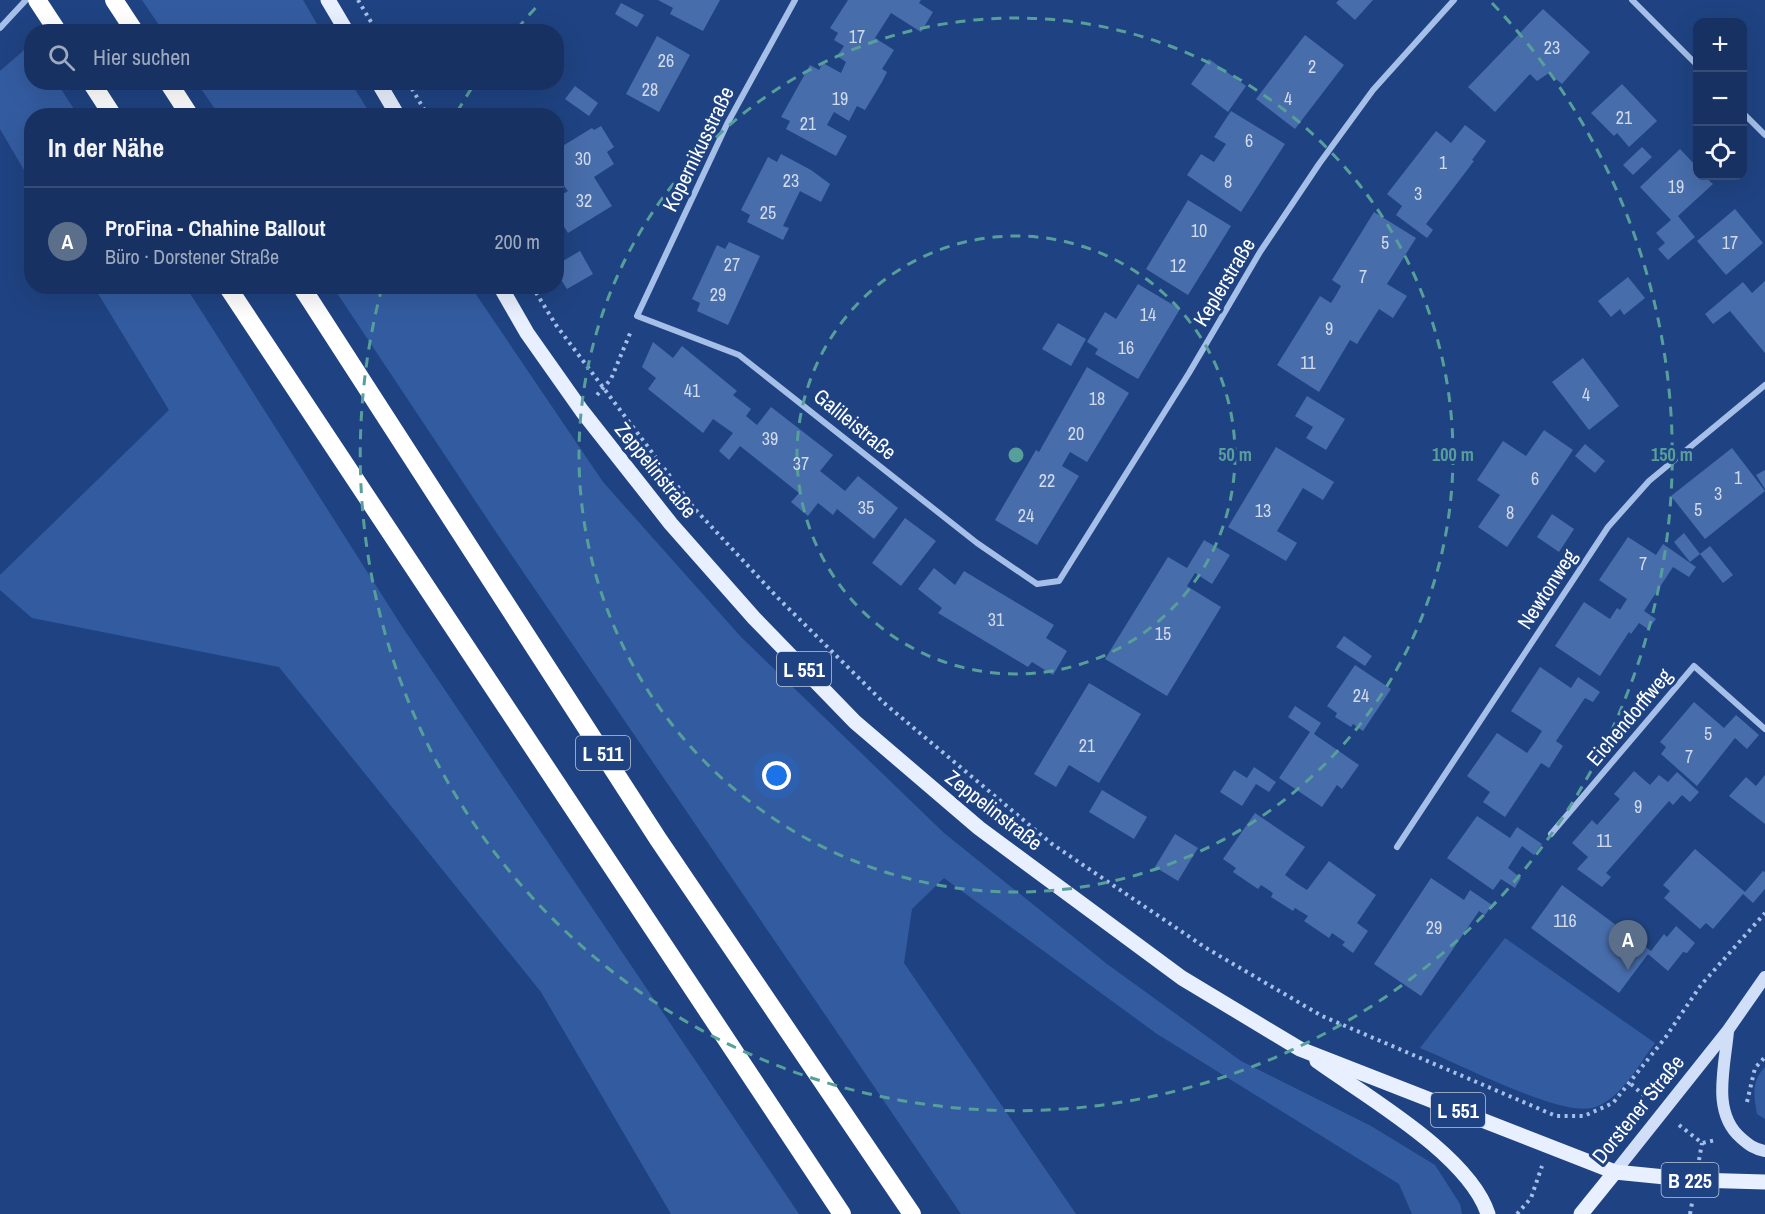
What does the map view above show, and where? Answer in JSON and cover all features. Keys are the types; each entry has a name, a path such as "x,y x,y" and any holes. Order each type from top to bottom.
{"highway":[{"path":"37,0 53,24"},
{"path":"114,0 130,24"},
{"path":"96,90 108,108"},
{"path":"173,90 185,108"},
{"name":"L 511","path":"232,294 837,1209"},
{"name":"L 511","path":"306,294 658,838 912,1214"}],"main road":[{"path":"328,0 342,24"},
{"path":"383,90 393,108"},
{"name":"Zeppelinstraße","path":"505,294 527,333 582,411 678,533 754,618 855,722 979,828 1173,971 1300,1049 1615,1172"},
{"name":"Dorstener Straße","path":"1581,1214 1728,1030 1765,977"},
{"path":"1728,1030 1722,1104 1731,1129 1754,1149 1765,1151"},
{"path":"1300,1049 1436,1147 1470,1180 1488,1214"},
{"name":"B 225","path":"1615,1172 1695,1180 1765,1182"}],"street":[{"path":"0,28 26,0"},
{"name":"Kopernikusstraße","path":"637,316 727,124 795,0"},
{"name":"Keplerstraße","path":"1037,584 1059,581 1189,373 1260,252 1306,184 1373,90 1454,0"},
{"path":"1632,0 1693,61"},
{"path":"1747,116 1765,135"},
{"name":"Galileistraße","path":"637,316 740,355 977,543 1037,584"},
{"name":"Newtonweg","path":"1397,847 1608,527 1649,481 1765,385"},
{"name":"Eichendorffweg","path":"1551,834 1694,666 1765,729"}],"path":[{"path":"358,0 372,24"},
{"path":"413,90 423,108"},
{"path":"537,294 555,325 693,508 777,597 884,703 1052,844 1206,948 1322,1016 1556,1116 1584,1116 1613,1103 1625,1090 1701,985 1751,926 1765,913"},
{"path":"582,411 611,378 637,316"},
{"path":"1749,1110 1746,1100 1755,1068 1765,1057"}],"shaded area":[{"path":"142,0 303,0 317,24 158,24"},
{"path":"24,50 24,90 62,90 73,108 24,108 24,170 0,129 0,71"},
{"path":"202,90 355,90 367,108 214,108"},
{"path":"98,294 190,294 401,625 799,1214 671,1214 541,992 279,667 32,618 0,590 0,575 169,410"},
{"path":"338,294 476,294 603,482 741,637 944,833 1107,964 1241,1061 1371,1126 1435,1165 1460,1204 1462,1214 1412,1214 1399,1184 1157,1034 944,878 912,909 904,963 1076,1214 961,1214 498,535"},
{"path":"1505,938 1655,1043 1628,1081 1602,1104 1592,1108 1577,1108 1556,1104 1507,1086 1420,1048"},
{"path":"1765,1067 1765,1119 1757,1114 1755,1095 1757,1078"}],"building":[{"path":"658,0 720,0 703,31 670,14 673,8"},
{"path":"848,0 921,0 919,3 933,12 921,32 891,13 875,38 894,50 882,69 887,72 882,82 865,110 857,106 849,121 834,112 827,125 847,136 836,156 786,129 790,121 781,117 810,65 819,70 823,63 841,73 846,62 837,56 844,46 834,40 838,33 830,28"},
{"path":"1339,0 1373,0 1355,20 1336,3"},
{"path":"621,3 644,15 637,27 615,14"},
{"path":"1543,9 1590,52 1562,84 1549,73 1537,81 1530,74 1495,112 1468,87"},
{"path":"1305,35 1344,65 1295,129 1256,99"},
{"path":"657,36 690,55 659,112 626,94"},
{"path":"1209,59 1246,86 1228,112 1191,84"},
{"path":"1622,84 1657,121 1629,147 1617,133 1614,136 1591,113"},
{"path":"575,86 598,103 589,116 565,99"},
{"path":"1231,111 1285,144 1241,212 1187,175 1201,154 1214,162 1226,144 1214,137"},
{"path":"1465,125 1486,141 1472,160 1474,161 1426,224 1433,230 1427,238 1396,215 1402,206 1387,194 1436,131 1451,143"},
{"path":"601,126 614,147 607,152 614,164 594,177 612,206 568,233 564,227 564,193 568,191 564,186 564,145 592,128 594,130"},
{"path":"1642,147 1652,157 1633,175 1623,165"},
{"path":"1680,149 1693,163 1693,180 1708,180 1713,184 1678,216 1695,237 1668,260 1658,249 1665,243 1656,233 1671,220 1640,187"},
{"path":"781,154 811,170 830,184 821,202 800,191 783,226 789,228 783,240 747,222 750,215 741,210 768,157 777,162"},
{"path":"1188,200 1231,226 1188,295 1146,269"},
{"path":"1735,209 1763,243 1726,275 1697,241"},
{"path":"1374,212 1416,238 1387,284 1407,296 1393,318 1379,309 1357,344 1350,340 1319,392 1277,365 1320,296 1331,303 1341,286 1332,280"},
{"path":"729,242 760,256 728,325 697,311 700,303 692,299 717,245 725,249"},
{"path":"580,251 593,274 567,289 564,284 564,260"},
{"path":"1628,277 1645,298 1624,315 1620,309 1611,317 1598,301"},
{"path":"1765,281 1765,353 1730,311 1713,324 1705,314 1743,282 1752,293"},
{"path":"1138,284 1180,309 1138,379 1095,354 1098,349 1087,342 1105,312 1116,319"},
{"path":"1058,323 1086,339 1071,366 1042,349"},
{"path":"653,342 673,358 682,346 737,391 733,395 751,409 746,416 757,425 771,407 833,455 820,471 845,491 858,476 898,508 874,539 837,509 833,515 818,503 808,516 791,502 799,493 740,446 729,460 719,451 733,433 713,419 703,433 648,389 656,378 642,367"},
{"path":"1583,358 1619,406 1589,430 1552,382"},
{"path":"1087,367 1129,393 1087,462 1070,452 1062,466 1079,476 1037,545 995,520 1036,450 1039,452"},
{"path":"1307,396 1345,419 1326,450 1306,438 1313,427 1295,416"},
{"path":"1544,430 1573,450 1507,547 1478,527 1500,495 1477,480 1503,441 1526,456"},
{"path":"1585,444 1605,461 1595,473 1575,456"},
{"path":"1276,447 1334,482 1323,500 1303,488 1277,531 1297,543 1286,561 1228,527"},
{"path":"1732,448 1765,491 1705,539 1671,496"},
{"path":"1765,470 1765,489 1756,475"},
{"path":"1552,514 1574,529 1559,552 1537,537"},
{"path":"905,518 936,541 901,586 872,563"},
{"path":"1684,533 1700,554 1690,562 1674,542"},
{"path":"1628,537 1656,555 1663,544 1696,567 1689,577 1673,567 1644,611 1656,619 1648,629 1639,623 1631,634 1629,632 1600,676 1555,646 1584,602 1610,619 1617,608 1620,610 1627,599 1599,580"},
{"path":"1204,540 1230,555 1212,584 1195,573 1187,586 1221,607 1167,696 1105,659 1168,557 1187,568"},
{"path":"1710,546 1733,575 1723,583 1700,554"},
{"path":"934,568 955,585 964,571 1054,625 1046,638 1067,651 1053,675 1032,662 1028,667 938,613 942,608 918,589"},
{"path":"1344,636 1372,656 1365,666 1336,647"},
{"path":"1355,665 1391,689 1363,731 1335,717 1337,713 1327,706"},
{"path":"1540,667 1571,688 1578,677 1600,692 1593,702 1585,698 1556,741 1563,746 1549,768 1541,763 1505,817 1483,802 1490,792 1467,776 1497,733 1527,753 1535,742 1542,731 1511,711"},
{"path":"1089,683 1141,714 1099,783 1069,765 1056,787 1034,774"},
{"path":"1694,702 1724,728 1736,715 1759,735 1747,749 1735,738 1697,786 1661,754 1666,747 1660,742"},
{"path":"1295,706 1321,723 1314,734 1359,765 1342,789 1337,785 1322,807 1279,778 1310,732 1288,717"},
{"path":"1254,767 1276,782 1269,792 1256,784 1242,806 1220,792 1234,770 1247,778"},
{"path":"1634,771 1650,785 1659,775 1668,782 1677,772 1699,792 1690,802 1682,795 1673,805 1669,801 1606,873 1611,877 1602,887 1577,869 1588,857 1572,843 1592,820 1597,825 1620,799 1614,794"},
{"path":"1765,775 1765,824 1729,796 1746,777 1756,786"},
{"path":"1102,790 1147,817 1134,839 1089,812"},
{"path":"1255,813 1305,847 1285,875 1296,883 1307,890 1329,861 1376,895 1357,923 1368,931 1353,953 1342,945 1345,942 1332,933 1329,938 1304,921 1308,916 1295,908 1293,911 1271,897 1273,893 1261,885 1258,889 1233,872 1236,868 1223,859"},
{"path":"1477,816 1510,838 1517,827 1542,844 1534,855 1522,846 1508,868 1521,878 1515,888 1501,879 1493,890 1447,858"},
{"path":"1175,834 1198,848 1178,881 1155,867"},
{"path":"1695,849 1745,892 1763,871 1765,872 1765,889 1753,903 1743,894 1713,929 1706,923 1700,929 1664,898 1670,891 1663,885"},
{"path":"1431,878 1464,900 1470,890 1492,905 1485,915 1479,911 1421,996 1374,964"},
{"path":"1562,885 1651,951 1664,934 1667,937 1676,926 1695,943 1687,953 1683,952 1668,971 1648,954 1619,993 1531,928"}],"place":[{"name":"ProFina - Chahine Ballout","path":"1628,970"}]}
